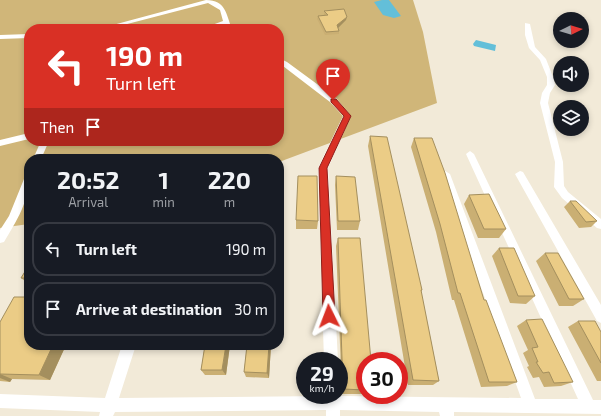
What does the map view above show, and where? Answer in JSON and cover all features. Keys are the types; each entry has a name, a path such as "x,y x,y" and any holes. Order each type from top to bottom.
{"street":[{"path":"120,24 208,1 213,2 223,9 225,22 219,24"},
{"path":"527,24 528,35 532,48 543,59 550,77 551,85 546,93 544,103 559,162 559,187 601,225"},
{"path":"0,37 24,36"},
{"path":"284,62 333,100 347,116 323,168 331,352"},
{"path":"0,143 24,137"},
{"path":"0,401 108,410 333,405 446,410 531,407 550,411 597,409 470,154"},
{"path":"442,167 531,407"},
{"path":"520,174 601,317"},
{"path":"0,239 13,218 24,191"},
{"path":"108,410 127,350"}],"shaded area":[{"path":"0,0 413,0 423,32 437,103 284,160 284,154 24,154 24,225 0,228"}],"water":[{"path":"389,0 401,16 394,18 383,15 374,2"},
{"path":"476,40 496,45 495,51 474,46 473,44"}],"building":[{"path":"344,9 347,17 337,25 339,31 326,32 318,16 328,15 324,11"},
{"path":"370,136 387,137 422,290 439,381 413,380"},
{"path":"414,138 432,138 445,173 484,300 486,300 517,382 489,382 460,293 458,293 440,224"},
{"path":"298,176 317,176 318,221 296,220"},
{"path":"336,176 355,177 360,221 338,221"},
{"path":"489,194 506,229 484,229 469,195"},
{"path":"570,201 576,201 597,221 586,222"},
{"path":"338,238 360,238 370,352 356,352 356,390 348,389 348,352 342,352"},
{"path":"499,248 514,248 535,296 518,296"},
{"path":"545,253 558,253 584,299 569,299"},
{"path":"14,297 24,297 24,350 51,350 39,375 0,374 0,322"},
{"path":"542,319 573,382 554,383 549,372 543,373 536,362 538,362 532,348 538,347 526,320"},
{"path":"578,321 595,321 601,332 601,363"},
{"path":"204,350 225,350 222,370 201,370"},
{"path":"246,350 269,350 267,373 244,372"}],"route":[{"path":"329,316 323,168 347,116 333,100"}]}
